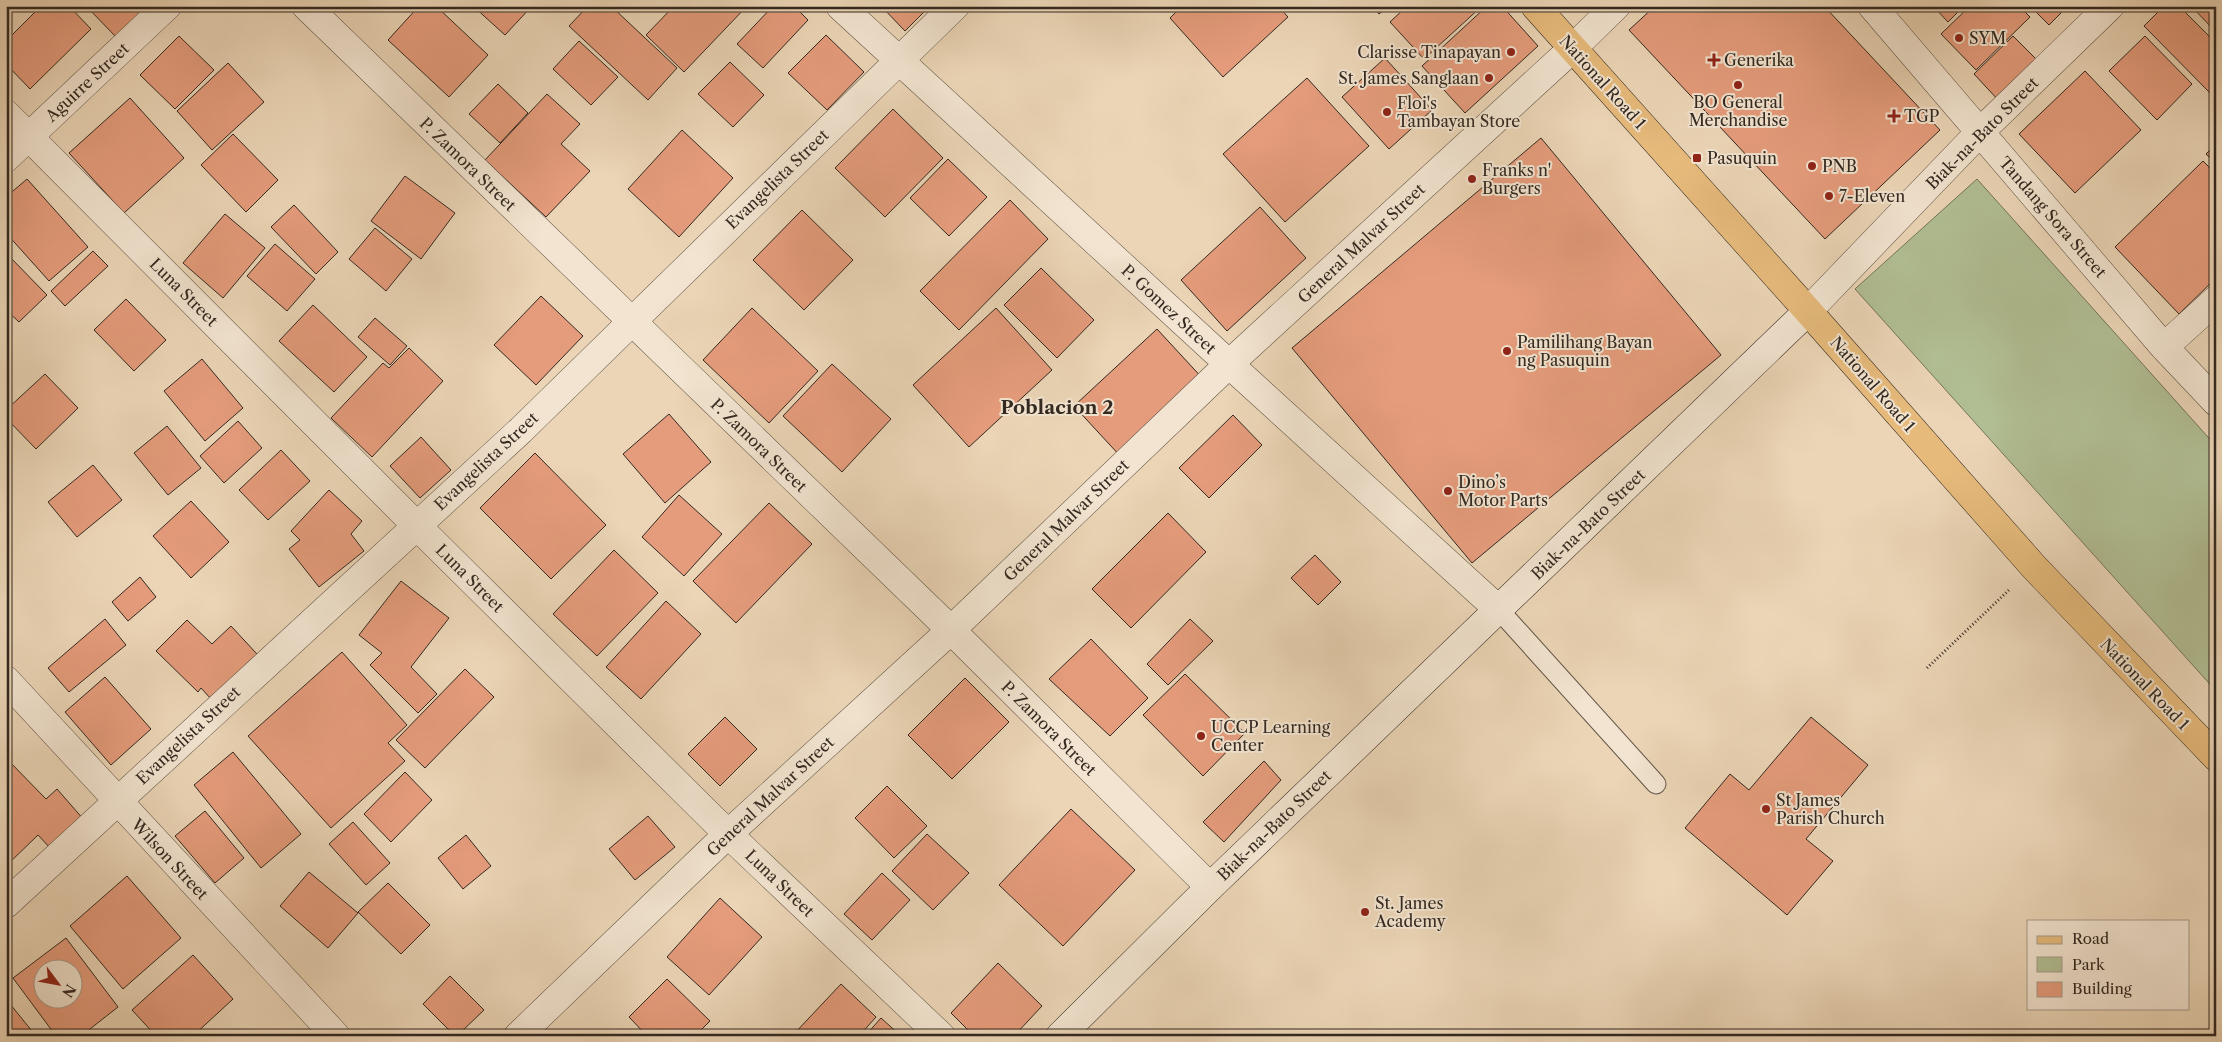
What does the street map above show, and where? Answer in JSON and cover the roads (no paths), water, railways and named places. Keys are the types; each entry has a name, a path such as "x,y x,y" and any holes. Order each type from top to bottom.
{"main road":[{"name":"National Road 1","path":"1535,6 2034,567 2216,757"}],"street":[{"name":"Aguirre Street","path":"6,158 167,6"},
{"name":"P. Zamora Street","path":"306,6 951,630 1210,887"},
{"name":"P. Gomez Street","path":"840,6 1499,610"},
{"name":"Evangelista Street","path":"6,904 521,430 955,6"},
{"name":"General Malvar Street","path":"518,1036 728,834 951,630 1229,364 1572,49 1616,6"},
{"name":"Tandang Sora Street","path":"1872,6 2164,347 2216,402"},
{"name":"Biak-na-Bato Street","path":"1060,1036 1210,887 1808,311 1980,132 2110,6"},
{"name":"Luna Street","path":"6,114 417,526 728,834 941,1036"},
{"path":"2164,347 2216,300"},
{"name":"Wilson Street","path":"6,680 116,801 336,1036"}],"lane":[{"path":"1499,610 1656,784"}],"place":[{"name":"SYM","path":"1959,38"},
{"name":"Clarisse Tinapayan","path":"1511,52"},
{"name":"Generika","path":"1714,60"},
{"name":"St. James Sanglaan","path":"1489,78"},
{"name":"BO General Merchandise","path":"1738,85"},
{"name":"Floi's Tambayan Store","path":"1387,112"},
{"name":"TGP","path":"1894,116"},
{"name":"Pasuquin","path":"1697,158"},
{"name":"PNB","path":"1812,166"},
{"name":"Franks n' Burgers","path":"1472,179"},
{"name":"7-Eleven","path":"1829,196"},
{"name":"Pamilihang Bayan ng Pasuquin","path":"1507,351"},
{"name":"Dino’s Motor Parts","path":"1448,491"},
{"name":"UCCP Learning Center","path":"1201,736"},
{"name":"St James Parish Church","path":"1766,809"},
{"name":"St. James Academy","path":"1365,912"}],"district":[{"name":"Poblacion 2","path":"1057,407"}]}
